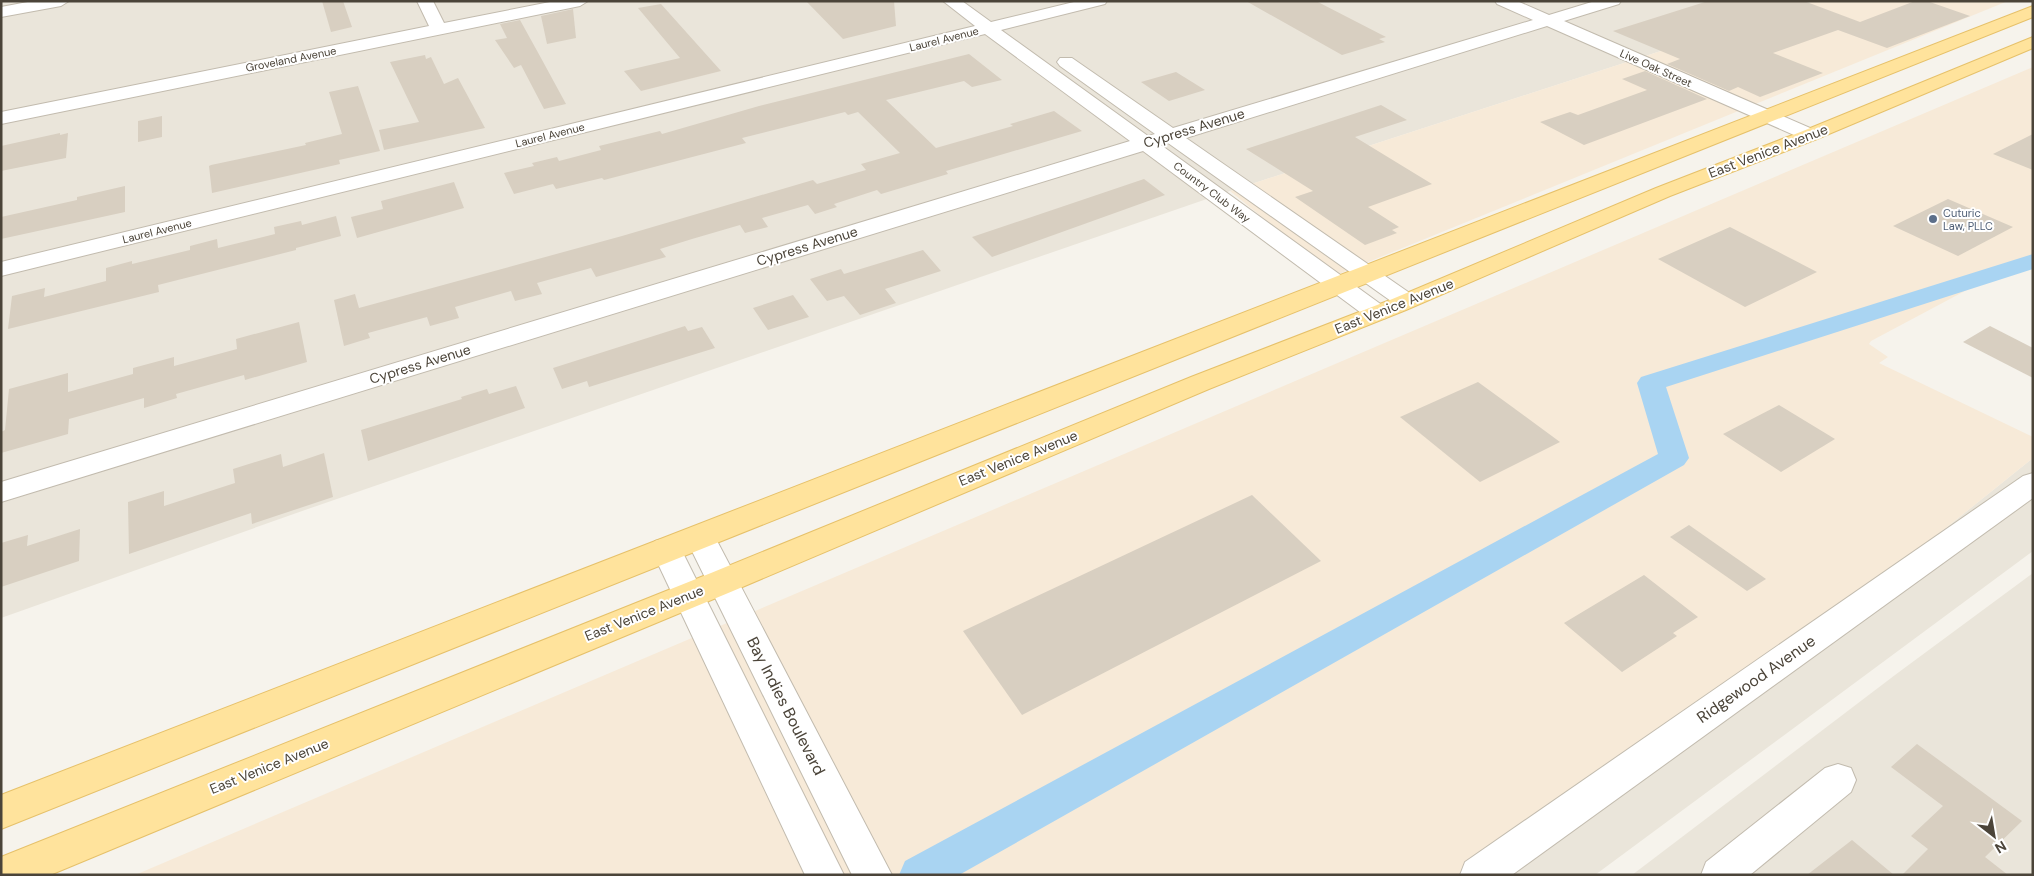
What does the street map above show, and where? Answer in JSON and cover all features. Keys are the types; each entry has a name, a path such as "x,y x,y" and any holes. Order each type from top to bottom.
{"main road":[{"path":"1,812 2033,11"},
{"name":"East Venice Avenue","path":"4,875 722,582 1200,383 1377,313 1663,192 1810,135 2033,42"}],"street":[{"path":"1,12 61,1"},
{"path":"425,1 439,29"},
{"name":"Groveland Avenue","path":"1,118 580,1"},
{"name":"Country Club Way","path":"951,1 1377,313"},
{"name":"Country Club Way","path":"980,1 1406,301"},
{"name":"Laurel Avenue","path":"1,269 1099,1"},
{"name":"Live Oak Street","path":"1503,1 1810,135"},
{"name":"Cypress Avenue","path":"1,492 1613,1"},
{"name":"Ridgewood Avenue","path":"1479,875 2033,483"},
{"name":"Bay Indies Boulevard","path":"700,537 873,875"},
{"path":"666,549 818,860"},
{"path":"1720,875 1838,780"}],"shaded area":[{"path":"1,1 1815,1 1230,191 305,510 1,618"},
{"path":"1815,1 2008,1 1334,276 1230,191"},
{"path":"2033,67 2033,260 2025,259 1871,341 1869,344 1888,357 1879,363 2033,437 2033,458 1672,748 1486,875 135,875"},
{"path":"2033,458 2033,551 1595,875 1486,875 1672,748"},
{"path":"2033,573 2033,875 1632,875 1895,675"}],"building":[{"path":"322,1 343,1 352,27 331,32"},
{"path":"806,1 894,1 896,26 843,39"},
{"path":"1246,1 1316,1 1386,37 1379,39 1385,42 1342,55"},
{"path":"1708,1 1804,1 1860,22 1915,1 1927,1 1970,16 1887,48 1838,30 1773,53 1823,73 1760,97 1738,87 1729,91 1667,64 1680,59 1613,31"},
{"path":"661,4 721,71 641,91 624,71 680,58 638,8"},
{"path":"573,9 576,38 547,44 541,16"},
{"path":"520,20 566,104 544,109 521,65 514,68 495,40 507,38 500,24"},
{"path":"969,54 1002,80 972,87 964,81 886,100 936,148 1013,126 1010,124 1054,111 1082,131 946,171 948,174 881,194 877,190 834,204 837,207 815,214 808,205 762,218 768,227 745,233 740,225 692,239 660,249 666,257 596,277 591,268 537,283 542,294 515,301 511,291 455,307 459,318 430,326 427,317 368,333 370,338 344,346 334,300 355,294 359,308 622,236 813,180 817,184 866,170 861,164 900,153 858,112 848,115 845,112 742,138 746,143 604,180 602,178 556,189 553,184 514,194 504,173 534,166 532,163 557,157 559,161 601,150 599,146 660,131 662,134 759,106"},
{"path":"425,55 426,59 431,57 444,84 458,78 485,128 384,150 379,130 419,122 390,62"},
{"path":"1645,71 1707,99 1584,145 1540,122 1570,112 1578,115 1647,90 1622,79"},
{"path":"1176,72 1205,90 1169,101 1141,82"},
{"path":"358,86 380,151 339,160 340,164 212,193 209,166 211,165 306,145 305,143 342,134 329,92"},
{"path":"1381,105 1407,120 1355,137 1432,184 1368,207 1399,227 1392,230 1397,233 1365,245 1295,197 1313,191 1246,149"},
{"path":"162,116 162,137 138,142 138,121"},
{"path":"60,133 60,135 68,133 66,158 1,171 1,146"},
{"path":"2033,134 2033,170 1993,154"},
{"path":"1144,179 1165,195 992,257 972,237"},
{"path":"454,182 464,208 357,238 351,217 383,209 381,201"},
{"path":"125,186 125,212 1,239 1,217 77,200 77,197"},
{"path":"1948,199 2013,227 1958,256 1893,226"},
{"path":"336,216 341,236 296,248 296,250 158,285 159,292 8,329 12,296 45,288 44,297 106,281 106,268 132,261 132,264 190,250 190,246 217,239 218,248 275,234 274,227 301,221 302,225"},
{"path":"1730,227 1817,272 1745,307 1658,259"},
{"path":"923,250 941,271 885,289 896,303 860,315 844,296 827,301 810,279 841,269 844,274"},
{"path":"793,295 809,317 768,330 753,308"},
{"path":"299,322 307,362 245,380 244,375 176,394 177,398 144,408 144,398 69,419 68,434 1,453 1,432 5,430 9,389 68,373 68,392 133,374 133,368 174,357 174,366 237,349 236,339"},
{"path":"685,326 688,331 702,327 715,348 589,387 587,381 562,389 553,368"},
{"path":"1990,326 2033,348 2033,378 1963,342"},
{"path":"1478,382 1560,442 1480,482 1400,417"},
{"path":"516,386 525,408 368,461 361,430 462,399 461,397 487,389 489,394"},
{"path":"1779,405 1835,439 1781,472 1723,434"},
{"path":"324,453 333,497 252,524 251,513 129,554 128,502 164,491 164,506 235,483 233,469 281,454 283,467"},
{"path":"1252,495 1321,561 1022,715 963,631"},
{"path":"1689,525 1766,579 1747,591 1670,537"},
{"path":"80,529 79,561 1,587 1,543 28,535 27,546"},
{"path":"1644,575 1698,617 1673,633 1677,636 1622,672 1564,623"},
{"path":"1917,744 2022,821 1985,857 2008,875 1902,875 1928,849 1911,836 1943,806 1891,767"},
{"path":"1852,840 1894,875 1807,875"}],"waterway":[{"path":"919,875 1674,458 1651,383 2033,261"}],"place":[{"name":"Cuturic Law, PLLC","path":"1933,219"}]}
